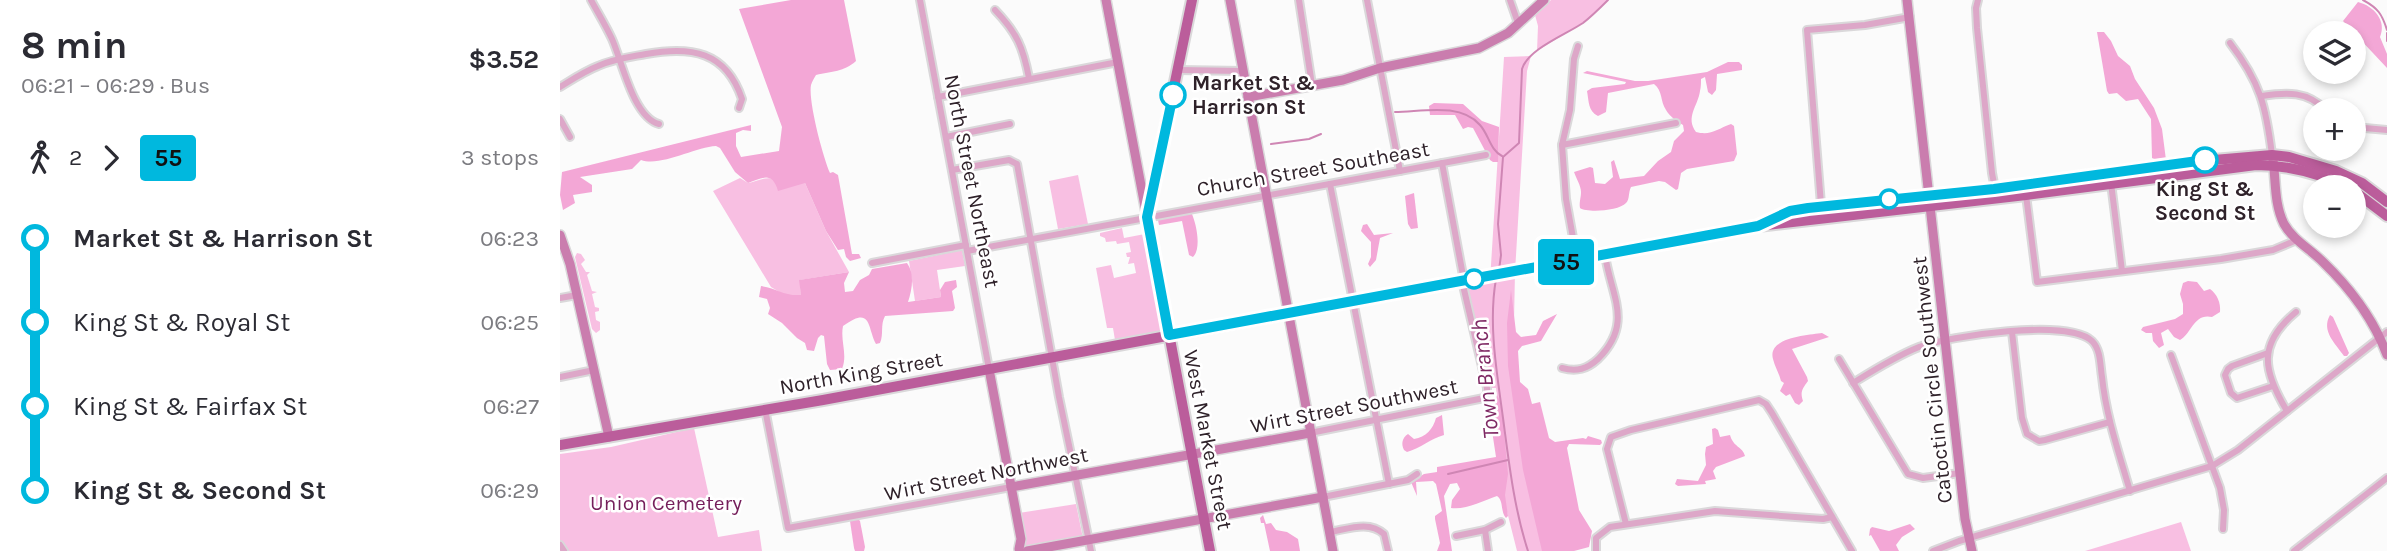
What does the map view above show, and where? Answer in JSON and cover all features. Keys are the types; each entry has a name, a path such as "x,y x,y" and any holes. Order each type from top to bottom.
{"main road":[{"path":"1147,217 1148,189 1178,70 1192,0"},
{"path":"1930,200 2026,195 2179,163 2273,160 2289,157 2336,171 2362,183 2387,202"},
{"path":"2273,160 2319,175"},
{"path":"1930,200 1995,189 2110,178"},
{"name":"North King Street","path":"560,445 1353,302 1822,212 1930,200"},
{"path":"2366,200 2387,216"},
{"name":"West Market Street","path":"1147,217 1210,551"}],"street":[{"path":"591,0 611,37 627,82 647,117 659,124"},
{"name":"North Street Northeast","path":"920,0 989,369"},
{"path":"1106,0 1148,189"},
{"path":"1230,0 1333,551"},
{"path":"1298,0 1312,85"},
{"path":"1367,0 1400,171"},
{"path":"1510,0 1518,23"},
{"path":"1248,97 1343,80 1380,68 1479,48 1500,38 1544,0"},
{"name":"Catoctin Circle Southwest","path":"1907,0 1960,473 1972,551"},
{"path":"1978,0 1977,27 1995,189"},
{"path":"995,10 1020,42 1029,78"},
{"path":"1822,212 1807,30 1865,25 1910,17"},
{"path":"2230,43 2248,66 2262,96 2278,204 2286,227 2345,284 2383,335 2387,355"},
{"path":"1577,260 1566,199 1562,145 1570,110 1574,59 1578,46"},
{"path":"560,86 595,67 619,59 676,49 704,55 720,64 733,78 742,99 739,108"},
{"path":"938,97 1118,62"},
{"path":"1178,70 1243,71"},
{"path":"2262,96 2280,93 2304,95 2308,98"},
{"path":"560,118 570,137"},
{"path":"1562,145 1676,123"},
{"path":"946,137 1010,124"},
{"path":"2366,128 2387,130"},
{"name":"Church Street Southeast","path":"872,263 1202,208 1486,155"},
{"path":"952,170 1009,160 1018,166 1052,357 1091,551"},
{"path":"1442,163 1463,281"},
{"path":"2110,178 2122,271"},
{"path":"1330,184 1389,484"},
{"path":"2026,195 2037,282 2273,250 2297,240"},
{"path":"560,235 577,295 609,437"},
{"path":"1562,368 1579,370 1587,367 1608,348 1616,332 1618,305 1605,255"},
{"name":"Wirt Street Southwest","path":"1191,453 1310,433 1481,399 1487,393 1487,388 1463,281"},
{"path":"560,298 577,295"},
{"path":"2287,411 2273,386 2268,353 2269,344 2276,331 2296,312"},
{"path":"1853,383 1900,356 1945,340 2028,330 2066,332 2092,341 2100,357 2110,422 2130,491"},
{"path":"2012,332 2022,418 2027,434 2039,441 2110,422"},
{"path":"1933,551 2212,466 2238,450 2383,335"},
{"path":"2268,353 2232,366 2225,375 2231,393 2237,398 2273,386"},
{"path":"2171,355 2223,499 2223,529"},
{"path":"1839,359 1908,474 1923,478 1960,473"},
{"path":"989,369 1022,550 1323,497 1408,480 1417,474"},
{"path":"560,377 594,370"},
{"path":"1626,524 1607,449 1611,437 1759,400 1763,401 1772,413 1852,551"},
{"name":"Wirt Street Northwest","path":"765,409 788,528 1191,453"},
{"path":"2294,551 2387,478"},
{"path":"1596,551 1596,538 1610,527 1715,511 1823,519 1832,517"},
{"path":"1456,536 1485,530 1501,523"},
{"path":"1329,532 1373,527 1384,534 1388,551"},
{"path":"1485,530 1488,551"},
{"path":"560,545 564,551"}],"green space":[{"path":"1551,0 1608,0 1584,22 1537,51 1538,26 1535,15"},
{"path":"1531,56 1527,71 1514,321 1518,396 1548,551 1517,551 1501,488 1504,456 1496,388 1490,388 1467,289 1468,286 1490,281 1504,57"},
{"path":"1078,175 1088,224 1058,229 1049,181"},
{"path":"740,178 748,183 769,178 805,183 826,231 849,272 800,280 801,295 786,296 771,287 713,191"},
{"path":"1122,228 1124,238 1145,234 1163,331 1115,340 1113,328 1107,328 1096,268 1111,265 1114,278 1136,273 1134,263 1128,264 1130,257 1127,257 1126,253 1131,252 1129,242 1106,242 1105,238 1100,236 1100,233"},
{"path":"962,250 965,266 937,270 941,297 915,301 909,261"},
{"path":"577,253 585,260 581,264 586,272 590,272 587,275 592,291 597,292 592,294 595,307 599,308 599,311 595,312 596,320 600,322 600,330 596,333 592,329 575,257"},
{"name":"Union Cemetery","path":"694,428 718,537 759,530 762,551 560,551 560,454 611,447"},
{"path":"1076,504 1083,538 1026,548 1019,513"},
{"path":"2181,522 2191,551 2085,551"}],"shaded area":[{"path":"791,0 844,0 856,61 842,69 816,75 811,85 811,93 827,165 830,173 838,175 852,254 859,254 861,258 850,261 844,249 838,250 826,231 805,183 778,191 770,178 748,183 735,172 716,146 658,161 641,160 632,169 580,177 592,185 592,192 573,195 575,203 563,210 560,195 562,172 751,125 751,131 736,133 736,146 741,157 779,151 782,127 739,9"},
{"path":"2358,2 2378,15 2382,25 2380,37 2387,54 2387,68 2366,46 2366,21 2343,21"},
{"path":"2097,32 2104,32 2118,56 2130,66 2135,79 2154,108 2162,129 2166,160 2152,158 2151,119 2138,99 2126,101 2117,93 2109,94 2107,91"},
{"path":"1728,62 1739,62 1742,70 1717,74 1716,90 1712,95 1708,92 1705,77 1701,79 1692,121 1696,132 1701,133 1731,124 1734,126 1737,154 1734,161 1687,169 1681,173 1676,190 1659,181 1631,187 1627,201 1617,208 1596,211 1580,208 1581,190 1574,172 1593,168 1595,183 1605,184 1613,177 1611,162 1614,160 1620,179 1644,176 1671,152 1674,141 1684,131 1683,125 1666,110 1654,84 1608,93 1606,112 1598,116 1591,109 1587,91 1626,82 1583,73 1587,71 1635,81 1648,81 1707,72"},
{"path":"1434,103 1463,104 1482,121 1499,127 1498,162 1490,160 1473,128 1463,129 1455,115 1430,115 1429,106"},
{"path":"1414,193 1418,228 1411,229 1405,196"},
{"path":"1191,212 1198,241 1193,257 1189,255 1182,221 1159,225 1158,220"},
{"path":"1367,224 1374,235 1393,233 1380,238 1376,260 1370,267 1368,264 1371,242 1361,231 1363,225"},
{"path":"907,263 912,277 908,302 941,297 940,290 945,282 956,280 957,287 952,291 955,308 953,311 885,316 881,340 876,344 864,318 852,320 843,326 842,369 830,370 824,336 818,338 814,351 807,350 805,343 768,314 770,308 767,299 759,297 761,286 801,295 799,280 849,272 844,283 845,292 853,291 872,269"},
{"path":"2197,282 2204,291 2210,289 2217,296 2220,312 2212,317 2201,318 2180,340 2168,329 2161,333 2164,345 2159,348 2153,341 2152,333 2141,330 2183,314 2180,294 2183,283"},
{"path":"1511,290 1516,332 1521,337 1536,335 1543,321 1557,314 1541,341 1522,346 1518,351 1520,382 1528,389 1532,404 1540,402 1549,438 1555,442 1586,439 1588,436 1601,440 1602,443 1569,444 1567,448 1579,510 1592,531 1589,547 1574,551 1542,551 1523,470 1508,366 1507,323"},
{"path":"2330,315 2349,353 2347,356 2344,356 2328,332"},
{"path":"1822,333 1829,337 1792,349 1808,381 1802,391 1803,401 1799,405 1790,394 1786,396 1780,391 1784,383 1775,365 1773,352 1776,346 1790,338"},
{"path":"1497,395 1503,421 1508,474 1505,495 1508,516 1506,518 1504,515 1497,496 1468,506 1451,508 1452,500 1460,489 1457,483 1450,484 1444,496 1452,551 1437,551 1440,543 1435,516 1442,511 1436,484 1433,481 1416,482 1417,496 1411,482 1424,474 1437,472 1437,467 1496,457 1491,424"},
{"path":"1442,415 1444,435 1407,452 1404,450 1403,441 1408,434 1414,439 1422,436 1431,429 1436,418"},
{"path":"1715,428 1720,437 1730,435 1745,456 1716,467 1713,471 1716,479 1705,481 1706,484 1675,484 1677,479 1698,481 1706,465 1706,447 1713,444 1712,429"},
{"path":"1263,515 1266,524 1271,523 1276,530 1287,532 1298,539 1300,551 1270,551 1264,523 1261,523 1260,518"},
{"path":"857,518 860,521 864,551 855,551 854,548 850,521"},
{"path":"1910,524 1915,529 1902,537 1896,545 1899,551 1880,551 1871,535 1869,536 1872,527 1889,531"}],"waterway":[{"name":"Town Branch","path":"1499,270 1501,255 1498,224 1503,157 1519,143 1522,69 1539,49 1583,23 1608,0"},
{"path":"2363,0 2379,12 2387,30"},
{"path":"2387,33 2387,41"},
{"path":"1395,112 1440,110 1462,113 1480,125 1495,150 1502,156"},
{"path":"1271,144 1309,139 1321,134"},
{"name":"Town Branch","path":"1496,279 1493,313 1496,366 1513,485 1528,551"},
{"path":"1448,474 1508,460"}],"bus line":[{"name":"55","path":"1173,95 1147,217 1169,335 1758,226 1790,211 1994,189 2205,160"}],"place":[{"name":"Market St & Harrison St","path":"1173,95"},
{"name":"King St & Second St","path":"2205,160"}]}
